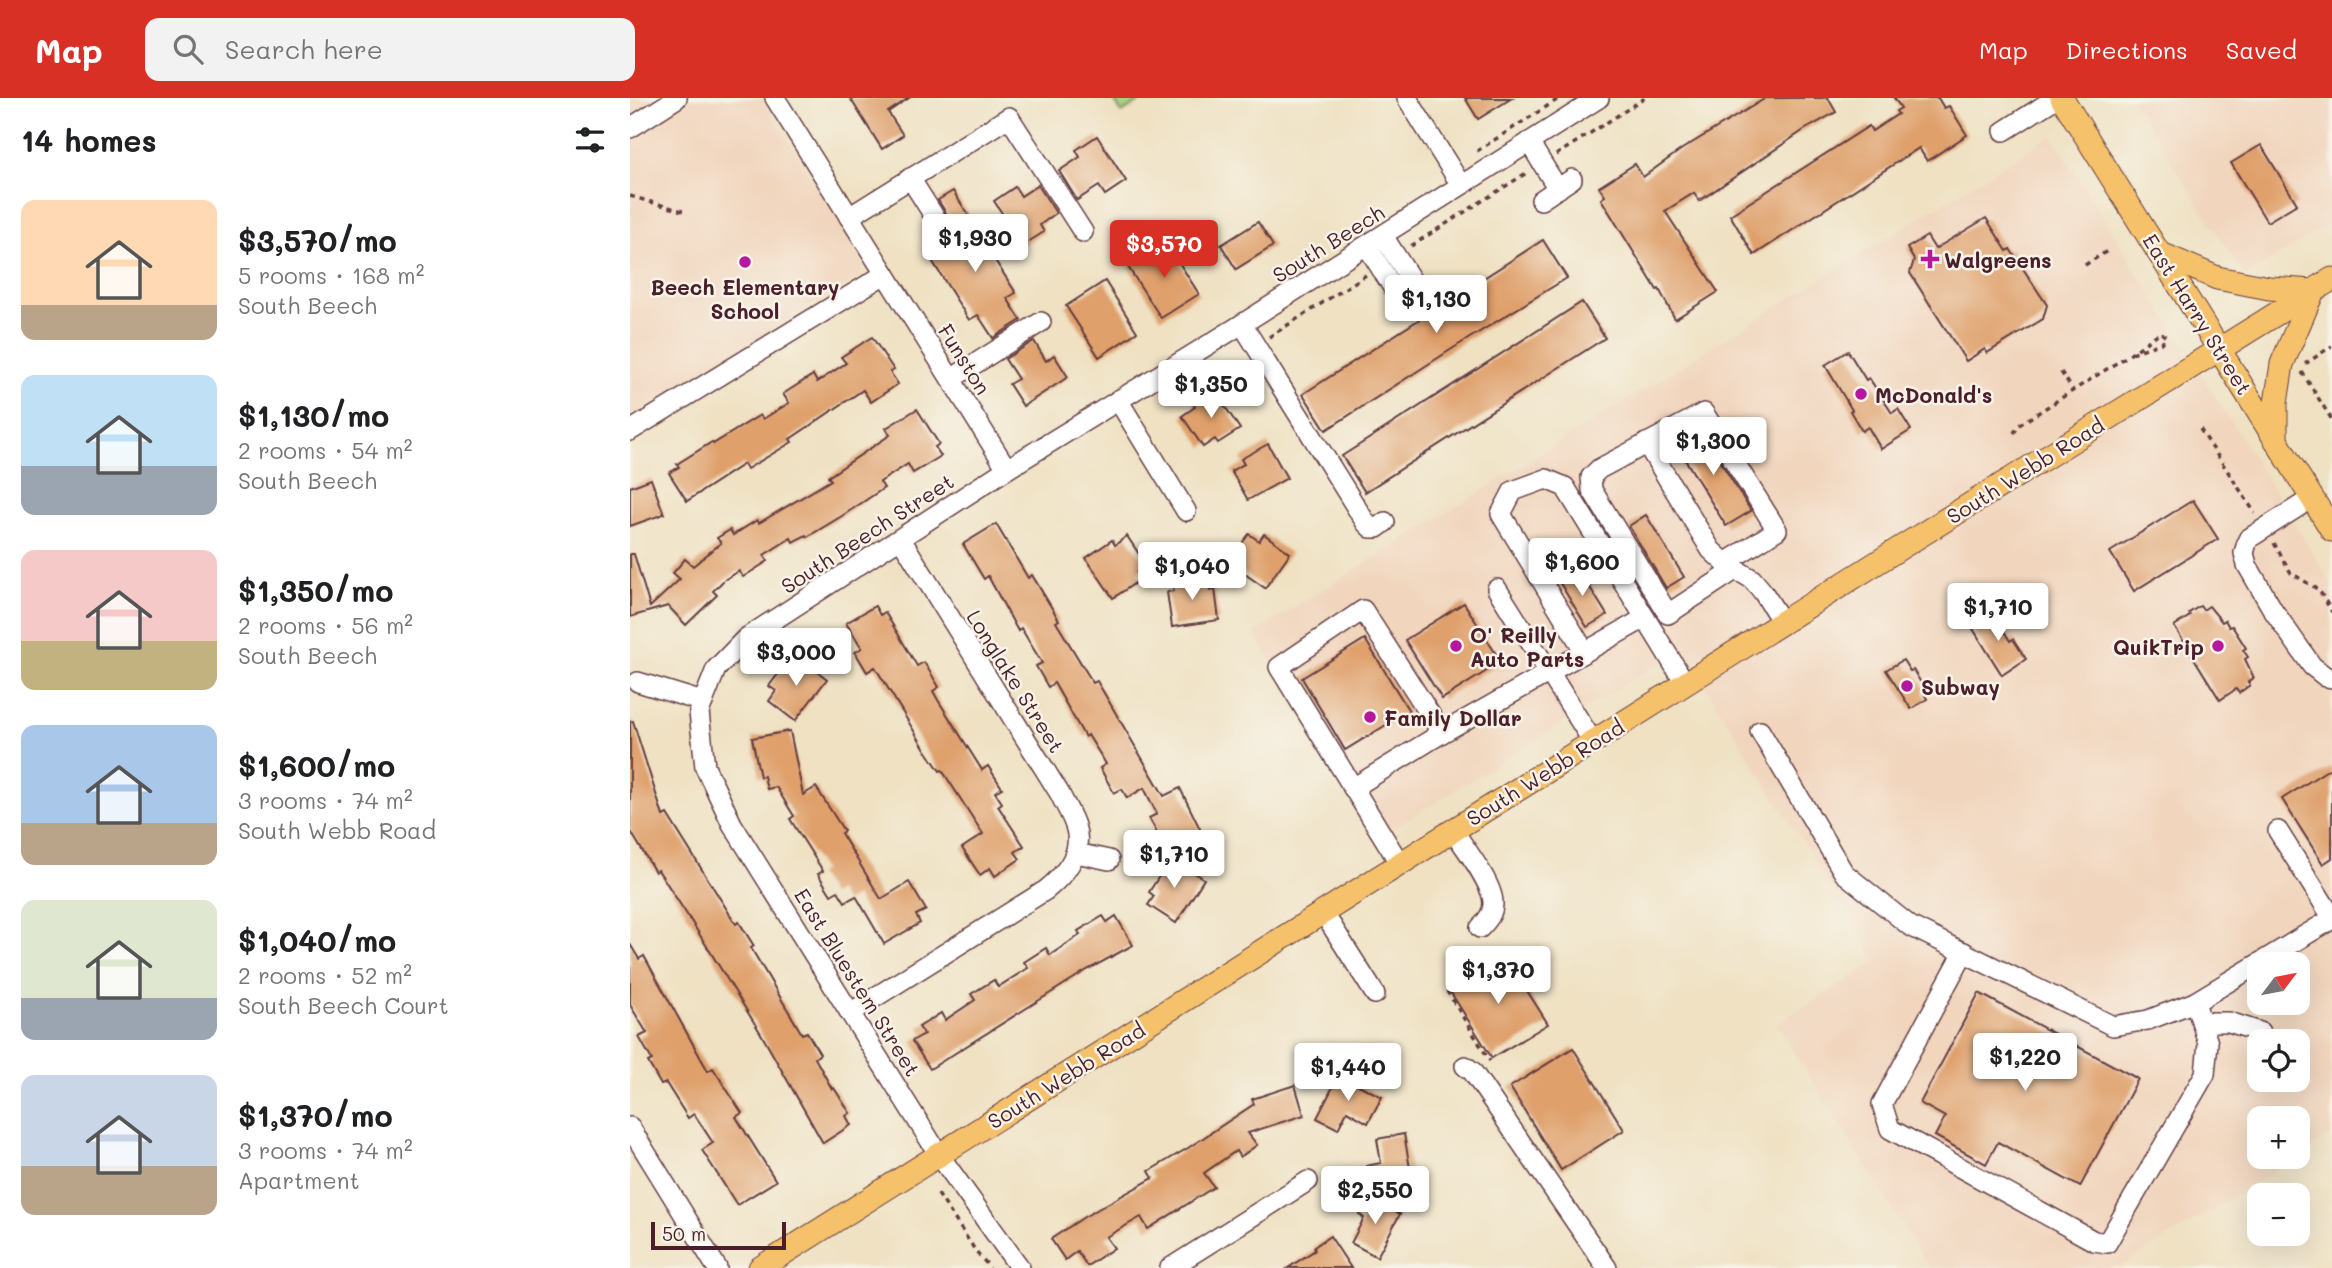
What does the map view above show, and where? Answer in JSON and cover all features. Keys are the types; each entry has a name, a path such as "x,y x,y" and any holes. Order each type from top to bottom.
{"main road":[{"name":"East Harry Street","path":"2062,98 2332,530"},
{"path":"2159,253 2217,278 2269,288 2323,285"},
{"path":"2276,438 2276,403 2282,364 2323,285"},
{"name":"South Webb Road","path":"760,1268 1685,683 2323,285"}],"street":[{"path":"630,128 677,98"},
{"path":"775,98 849,217 1009,117 1083,232"},
{"path":"1407,98 1461,185"},
{"name":"South Beech","path":"1007,469 1600,98"},
{"path":"2004,131 2056,98"},
{"path":"1529,142 1557,189"},
{"path":"911,178 946,235"},
{"name":"Funston","path":"849,217 1007,469"},
{"path":"1375,241 1404,286"},
{"path":"630,431 885,274"},
{"path":"951,379 1041,321"},
{"path":"1242,324 1366,523 1371,528 1377,528 1385,522"},
{"path":"1118,400 1185,511"},
{"path":"1704,413 1777,530 1668,614 1592,490 1591,477 1599,468 1646,443 1704,413"},
{"path":"1646,443 1711,550 1730,567 1752,579 1782,622"},
{"name":"South Beech Street","path":"704,702 716,669 746,638 1007,469"},
{"path":"1584,652 1501,514 1513,491 1546,479 1565,487 1685,683"},
{"path":"2312,498 2248,539 2244,553 2247,565 2273,610 2312,666 2326,677 2332,678"},
{"name":"Longlake Street","path":"901,539 1060,794 1077,831 1076,853"},
{"path":"1497,589 1593,741"},
{"path":"1400,863 1279,667 1363,610 1442,733"},
{"path":"1353,788 1442,733 1645,618"},
{"path":"638,682 704,702"},
{"name":"East Bluestem Street","path":"704,702 699,712 705,767 732,824 939,1155 1020,1268"},
{"path":"1760,731 1844,873 1910,926 2113,1026 2148,1020 2195,1002 2332,918 2278,831"},
{"path":"1453,830 1493,894 1493,908 1480,928"},
{"path":"850,1013 1046,890 1062,877 1076,853 1108,860"},
{"path":"1324,912 1374,994"},
{"path":"1964,952 1882,1104 1890,1129 2094,1241 2107,1243 2205,1074 2208,1043 2195,1002"},
{"path":"2202,1022 2229,1022 2251,1029"},
{"path":"1465,1066 1472,1071 1606,1268"},
{"path":"630,1127 637,1155 717,1268"},
{"path":"1170,1268 1308,1181"}],"path":[{"path":"1477,151 1560,98"},
{"path":"1265,339 1646,98"},
{"path":"630,196 686,212"},
{"path":"2085,265 2109,250"},
{"path":"2014,433 2019,425 2132,353 2160,332 2166,337 2161,343 2132,353"},
{"path":"2332,346 2299,368 2332,421"},
{"path":"2061,372 2073,390"},
{"path":"1447,992 1490,1062"},
{"path":"938,1194 989,1268"}],"shaded area":[{"name":"Beech Elementary School","path":"630,98 762,98 860,256 862,267 859,276 630,416"},
{"path":"2131,98 2332,98 2332,222 2245,277"},
{"path":"2052,135 2332,584 2332,1135 2310,1149 2310,1106 2247,1106 2247,1169 2278,1169 2255,1183 2247,1183 2247,1188 2119,1268 1929,1268 1777,1024 1877,961 1682,649 1381,836 1376,832 1254,633"}],"green space":[{"path":"1113,98 1145,98 1122,113"}],"building":[{"path":"850,98 909,98 888,112 903,135 882,149"},
{"path":"1465,98 1512,98 1478,119"},
{"path":"1766,98 1828,98 1836,112 1804,130 1699,201 1694,193 1665,211 1718,292 1675,319 1659,289 1657,290 1601,199 1605,196 1599,187 1635,164 1643,177 1682,149"},
{"path":"1894,98 1938,98 1944,108 1949,106 1967,135 1927,161 1919,148 1754,255 1730,215 1869,126 1872,131 1898,114 1896,111 1901,108"},
{"path":"1097,136 1126,181 1105,195 1099,186 1077,200 1059,171 1080,157 1076,150"},
{"path":"2261,145 2297,204 2267,222 2231,163"},
{"path":"1038,185 1056,213 1040,225 1044,232 1023,245 994,201 1015,187 1021,196"},
{"path":"953,191 1016,293 1007,298 1021,320 993,338 978,315 969,320 931,259 962,239 938,200"},
{"name":"Walgreens","path":"1986,218 2047,305 2043,319 1987,353 1985,349 1966,361 1910,273 1914,260 1907,248 1927,236 1935,249"},
{"path":"1258,222 1273,246 1236,269 1221,245"},
{"path":"1543,240 1567,278 1326,430 1303,394"},
{"path":"1166,242 1199,294 1161,318 1128,267"},
{"path":"1105,281 1137,332 1099,357 1066,306"},
{"path":"1582,302 1605,338 1365,492 1342,456"},
{"path":"872,337 894,370 890,372 898,384 871,402 863,390 790,439 792,442 747,469 744,464 687,501 669,473 679,467 677,464 760,415 763,419 789,403 783,394 813,375 817,382 846,363 841,357"},
{"path":"1034,341 1046,361 1054,355 1068,377 1023,406 1009,384 1018,379 1005,359"},
{"name":"McDonald's","path":"1848,351 1866,380 1869,378 1892,413 1898,409 1911,430 1881,449 1868,427 1862,431 1825,365"},
{"path":"1214,390 1240,429 1218,443 1215,439 1203,447 1182,416 1195,407 1193,403"},
{"path":"917,409 939,444 935,447 941,456 913,473 908,464 880,482 884,488 842,516 807,537 806,535 793,542 791,538 764,555 768,561 743,577 739,571 724,580 713,591 717,595 686,625 668,606 630,617 630,554 634,554 650,607 680,579 673,573 685,559 693,566 721,543 717,538 730,530 733,535 757,520 759,523 831,480 828,477 890,435 886,428"},
{"path":"1700,429 1751,511 1726,526 1675,443"},
{"path":"1268,444 1287,478 1248,500 1231,471 1244,464 1241,459"},
{"path":"651,479 664,514 630,526 630,487"},
{"path":"2193,500 2218,539 2134,591 2110,552"},
{"path":"1646,515 1684,577 1666,588 1629,526"},
{"path":"996,524 1028,578 1032,575 1059,620 1056,622 1093,683 1097,681 1164,796 1180,788 1203,835 1168,853 1149,818 1157,814 1144,788 1127,798 1122,789 1114,793 1100,768 1106,764 1088,735 1085,737 1054,683 1048,687 1036,666 1042,663 1021,628 1018,631 988,576 984,579 963,544"},
{"path":"1249,534 1259,541 1264,534 1290,553 1265,588 1228,562"},
{"path":"1127,536 1147,566 1137,572 1141,579 1113,598 1086,558 1112,540 1115,545"},
{"path":"1578,568 1607,615 1587,627 1558,580"},
{"path":"1208,575 1210,590 1215,589 1219,620 1172,627 1167,592 1174,591 1172,580"},
{"path":"1464,603 1501,662 1442,699 1405,640"},
{"path":"875,606 880,615 885,612 917,666 924,662 939,687 933,691 938,700 982,770 988,766 1002,788 995,792 1002,803 998,806 1024,846 1015,852 1020,859 995,876 990,868 980,875 962,848 983,834 942,770 940,771 925,749 875,667 867,672 855,652 862,648 846,623"},
{"path":"2200,606 2203,610 2209,606 2222,622 2225,620 2229,627 2232,626 2246,648 2243,650 2248,657 2245,659 2254,678 2248,682 2250,685 2239,693 2236,689 2220,700 2174,626"},
{"path":"1991,610 2010,641 2013,639 2026,659 2002,675 1970,624"},
{"path":"1365,639 1409,711 1345,750 1302,678"},
{"path":"800,658 827,679 795,721 769,701 776,691 769,686 785,665 791,669"},
{"path":"1903,660 1925,689 1923,691 1927,699 1911,709 1886,670"},
{"path":"633,721 663,816 667,814 736,924 739,922 754,946 751,948 802,1034 807,1032 820,1054 815,1058 832,1089 834,1088 850,1113 846,1116 851,1125 823,1143 760,1032 693,924 658,870 655,872 630,830 630,722"},
{"path":"790,731 803,795 816,787 844,831 841,833 881,899 909,882 926,910 916,915 920,923 884,944 856,896 845,902 838,891 831,895 818,874 823,871 790,819 794,816 776,787 767,789 764,776 760,777 752,738"},
{"path":"2332,767 2332,858 2323,864 2282,799"},
{"path":"1171,858 1204,879 1176,923 1148,905 1154,896 1149,892"},
{"path":"1103,916 1107,922 1116,916 1133,945 1087,970 930,1069 912,1041 924,1034 919,1027 941,1013 945,1020 975,1000 971,994 994,980 998,987 1028,968 1024,962 1046,948 1050,955 1080,935 1078,931"},
{"path":"630,944 639,959 644,956 708,1071 713,1068 742,1113 736,1117 776,1181 737,1205 702,1150 713,1143 694,1114 688,1118 666,1083 661,1085 648,1062 652,1060 639,1037 647,1033 630,1005"},
{"path":"1504,954 1548,1024 1492,1058 1448,988"},
{"path":"1979,993 2138,1079 2080,1187 1998,1142 1986,1164 1935,1136 1945,1117 1920,1103"},
{"path":"1573,1048 1624,1130 1561,1170 1510,1087"},
{"path":"1339,1075 1382,1097 1368,1123 1347,1111 1338,1129 1317,1118"},
{"path":"1295,1085 1304,1115 1248,1133 1257,1145 1240,1157 1236,1151 1204,1173 1214,1187 1148,1229 1141,1217 1106,1237 1114,1248 1087,1266 1077,1251 1065,1260 1051,1239 1153,1178 1149,1171 1254,1104 1252,1099"},
{"path":"1404,1134 1412,1180 1370,1187 1366,1166 1381,1163 1377,1139"},
{"path":"1368,1196 1400,1214 1377,1257 1351,1243 1364,1218 1359,1214"},
{"path":"1330,1236 1351,1268 1288,1268 1315,1250 1314,1247"}],"place":[{"name":"Walgreens","path":"1930,259"},
{"name":"Beech Elementary School","path":"745,262"},
{"name":"McDonald's","path":"1861,394"},
{"name":"O' Reilly Auto Parts","path":"1456,646"},
{"name":"QuikTrip","path":"2218,646"},
{"name":"Subway","path":"1907,686"},
{"name":"Family Dollar","path":"1370,717"}]}
